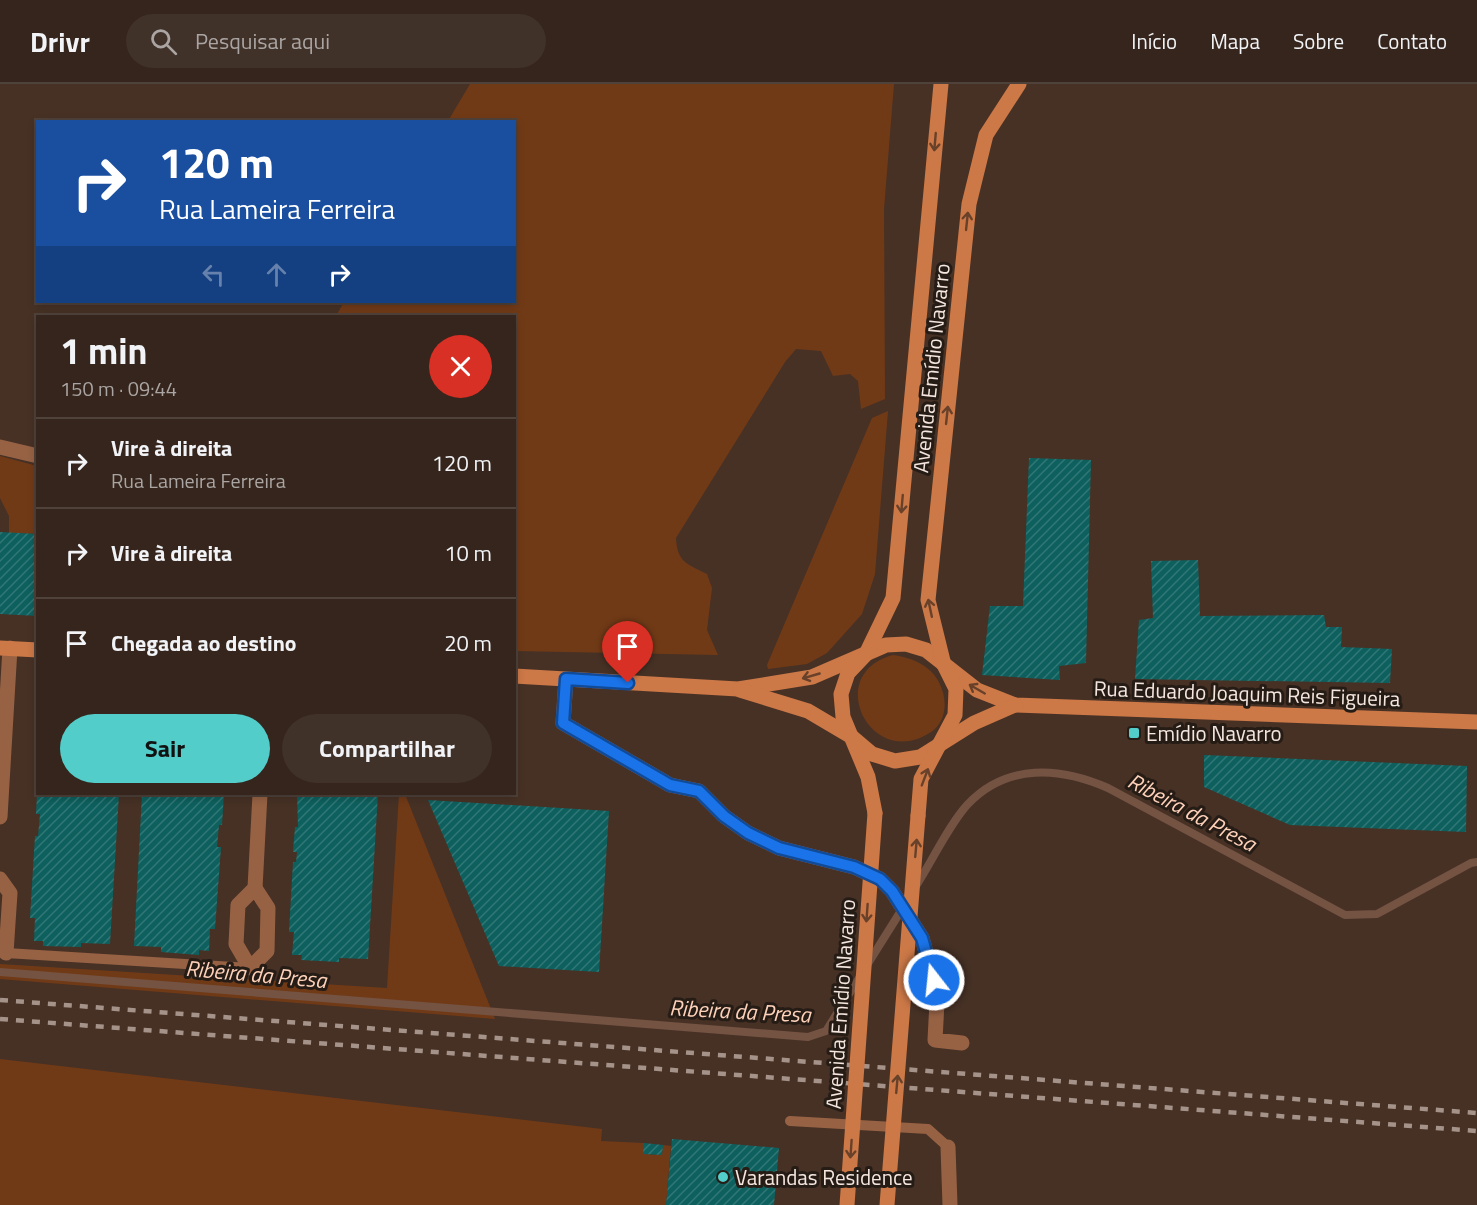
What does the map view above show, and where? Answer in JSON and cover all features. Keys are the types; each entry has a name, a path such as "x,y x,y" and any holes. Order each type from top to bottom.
{"main road":[{"name":"Avenida Emídio Navarro","path":"866,654 893,598 941,84"},
{"name":"Avenida Emídio Navarro","path":"944,665 928,600 969,204 986,135 1019,84"},
{"path":"516,676 738,689 812,677 886,645 906,644 926,650 944,665 956,689 955,715 921,779 887,1205"},
{"path":"5,648 36,650"},
{"path":"852,737 843,717 841,694 848,673 866,654"},
{"name":"Rua Eduardo Joaquim Reis Figueira","path":"944,665 977,690 1015,705 1477,722"},
{"path":"738,689 808,711 852,737 872,754 895,761 920,757 943,741"},
{"name":"Rua Eduardo Joaquim Reis Figueira","path":"943,741 974,723 1015,705"},
{"name":"Avenida Emídio Navarro","path":"847,1205 875,813 868,777 852,737"}],"street":[{"path":"0,447 36,456"},
{"path":"0,817 5,648"},
{"path":"566,679 563,723 670,785 699,791 724,816 748,833 779,848 854,867 880,879 892,891 922,938 936,991 934,1040 962,1043"},
{"path":"255,888 238,905 236,944 250,968 267,951 268,908 255,888 260,795"},
{"path":"0,879 10,894 3,950"},
{"path":"948,1147 950,1205"}],"lane":[{"path":"3,950 250,968"},
{"path":"790,1120 928,1129 948,1147"}],"shaded area":[{"path":"470,84 894,84 884,209 885,399 861,409 858,381 850,374 833,376 821,351 796,349 785,362 676,538 678,552 684,561 707,574 712,588 707,630 718,655 516,651 516,315 337,315 343,303 516,303 516,120 449,120"},
{"path":"888,411 875,574 862,614 827,653 807,664 768,669 767,665 872,418"},
{"path":"0,456 36,466 36,534 9,533 9,516 0,498"},
{"path":"893,655 911,659 934,674 944,700 942,718 938,726 931,732 909,741 890,740 874,730 863,716 858,698 861,681 872,665"},
{"path":"399,795 405,795 495,1019 0,979 0,964 387,988"},
{"path":"0,1059 602,1129 601,1141 644,1143 644,1154 662,1155 663,1145 671,1146 666,1205 0,1205"}],"building":[{"path":"1029,458 1091,460 1086,663 1059,666 1060,680 982,675 990,606 1023,606"},
{"path":"0,532 36,534 36,616 0,614"},
{"path":"1198,560 1200,616 1324,615 1326,627 1342,627 1341,647 1392,649 1390,683 1135,679 1139,620 1153,618 1151,561"},
{"path":"1204,755 1467,766 1466,832 1290,825 1204,787"},
{"path":"37,795 119,795 110,944 81,943 81,947 43,946 43,941 34,941 35,918 30,918 35,836 38,836 40,814 36,814"},
{"path":"142,795 224,795 222,825 219,825 217,847 221,847 215,929 210,929 209,951 199,950 199,955 161,952 161,947 134,946"},
{"path":"297,795 378,795 368,959 339,958 339,962 301,960 302,955 292,955 294,932 289,932 293,862 296,862 297,852 293,852 295,827 298,827"},
{"path":"428,800 609,811 599,972 499,966"},
{"name":"Varandas Residence","path":"672,1139 779,1148 774,1205 666,1205"},
{"path":"644,1143 663,1145 662,1155 643,1154"}],"waterway":[{"name":"Ribeira da Presa","path":"916,886 948,832 968,804 983,791 1000,781 1017,775 1035,773 1071,776 1108,788 1345,915 1377,914 1471,863 1477,862"},
{"name":"Ribeira da Presa","path":"867,965 904,906"},
{"name":"Ribeira da Presa","path":"0,972 808,1037 826,1031 859,978"}],"railway":[{"path":"0,1000 1477,1113"},
{"path":"0,1019 1477,1131"}],"place":[{"name":"Emídio Navarro","path":"1134,733"},
{"name":"Varandas Residence","path":"723,1177"}],"route":[{"path":"628,683 566,679 563,723 670,785 699,791 724,816 748,833 779,848 854,867 880,879 892,891 922,938 934,980"}]}
